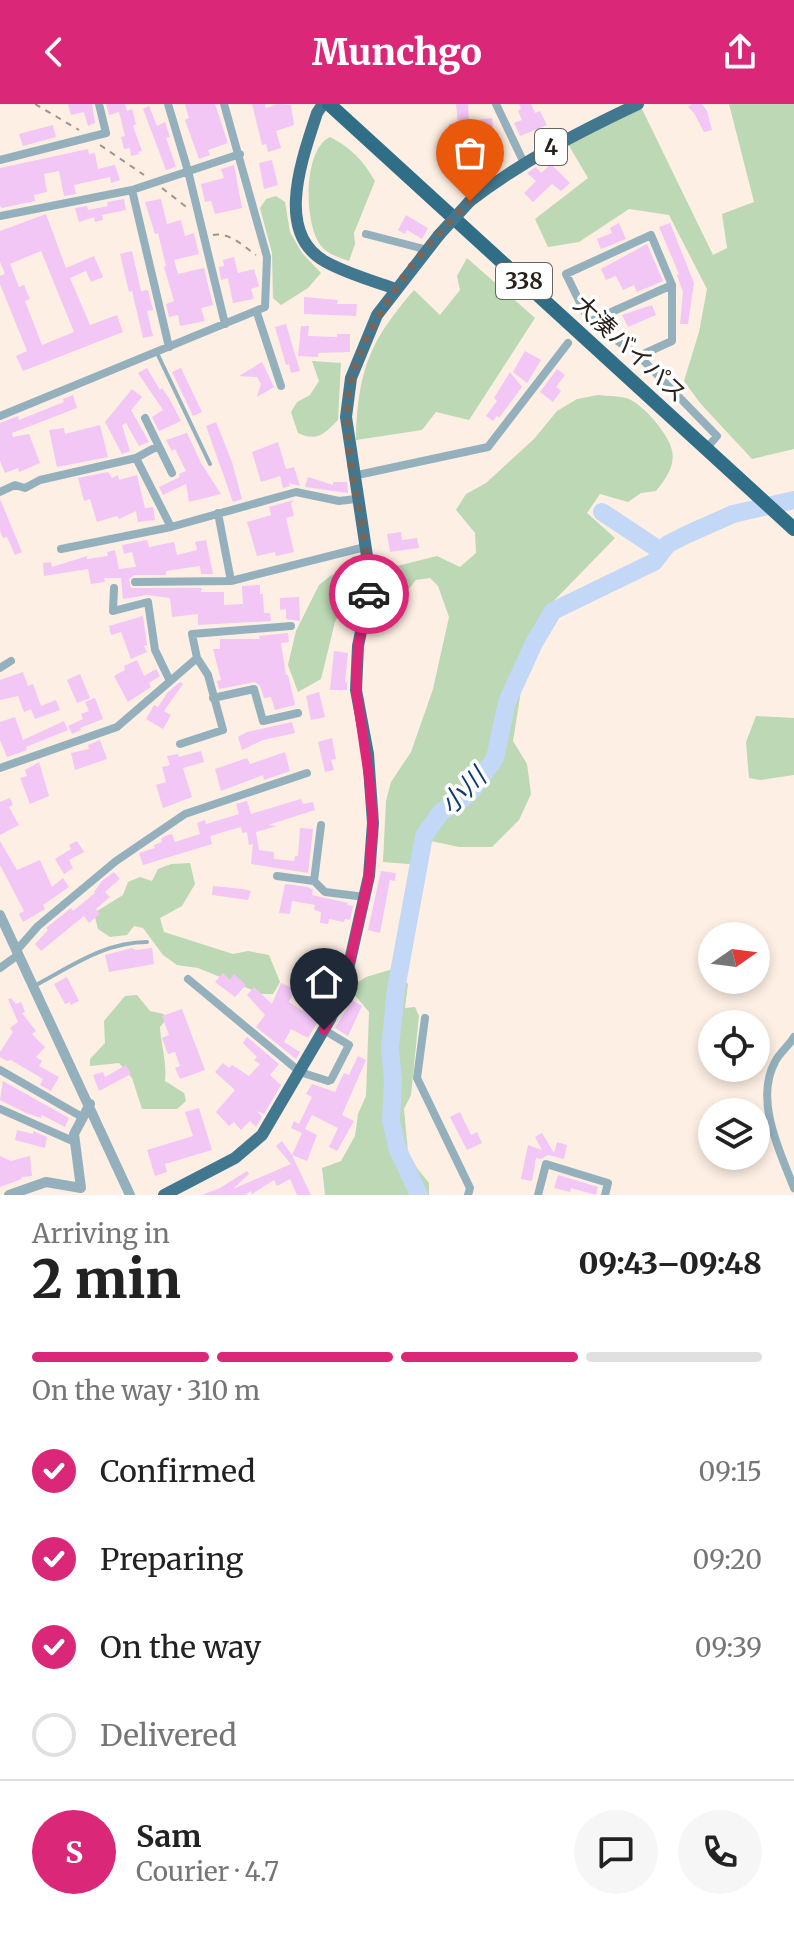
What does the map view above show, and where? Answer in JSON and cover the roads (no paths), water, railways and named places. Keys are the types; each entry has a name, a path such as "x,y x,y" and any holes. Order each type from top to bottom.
{"highway":[{"name":"大湊バイパス","path":"326,104 794,529"}],"main road":[{"path":"326,104 317,113 296,193 296,216 301,234 324,261 396,289"},
{"name":"4","path":"164,1195 235,1158 262,1135 324,1030 344,987 365,897 373,823 368,754 356,690 358,646 369,593 346,417 351,378 377,315 439,235 470,201 566,138 638,104"}],"street":[{"path":"0,160 106,133 99,104"},
{"path":"168,104 188,171 225,324"},
{"path":"0,416 257,313 265,307 267,263 224,104"},
{"path":"496,104 524,163"},
{"path":"0,216 132,190 240,154"},
{"path":"132,190 169,347"},
{"path":"366,234 428,250"},
{"path":"639,356 672,341 672,285 651,235 566,274 588,322 639,356 717,436 706,449"},
{"path":"588,322 672,285"},
{"path":"257,313 281,386"},
{"path":"353,476 488,447 568,343"},
{"path":"145,418 172,473"},
{"path":"0,492 15,485 25,488 40,480 136,458 158,446"},
{"path":"136,458 171,527"},
{"path":"61,549 171,527 296,492 339,501 356,499"},
{"path":"218,513 231,581"},
{"path":"135,582 231,581 365,547"},
{"path":"114,588 113,611 148,602 155,650 170,681"},
{"path":"180,744 223,730 208,675 197,658 192,634 291,626"},
{"path":"0,768 117,727 197,658"},
{"path":"0,668 11,661"},
{"path":"213,698 254,689 263,721 298,713"},
{"path":"0,968 17,953 38,926 116,861 185,814 307,773"},
{"path":"314,881 321,825"},
{"path":"277,876 314,881 325,892 365,897"},
{"path":"0,915 130,1195"},
{"path":"188,979 300,1072 331,1080 349,1045 324,1030"},
{"path":"425,1018 417,1078 470,1188 468,1195"},
{"path":"790,1195 794,1188 775,1138 766,1093 774,1062 794,1037"},
{"path":"0,1070 82,1117"},
{"path":"9,1195 46,1182 83,1192 74,1134 90,1104"},
{"path":"0,1109 75,1142"},
{"path":"538,1195 546,1164 608,1183 605,1195"}],"lane":[{"path":"156,351 210,464"},
{"path":"34,987 103,949 128,942 147,942"}],"waterway":[{"name":"小川","path":"419,1195 398,1150 391,1121 393,1080 390,1048 396,989 424,836 441,812 473,789 495,758 507,702 534,643 553,611 654,562 668,544 688,534 733,514 794,500"},
{"path":"602,512 661,551"}]}
